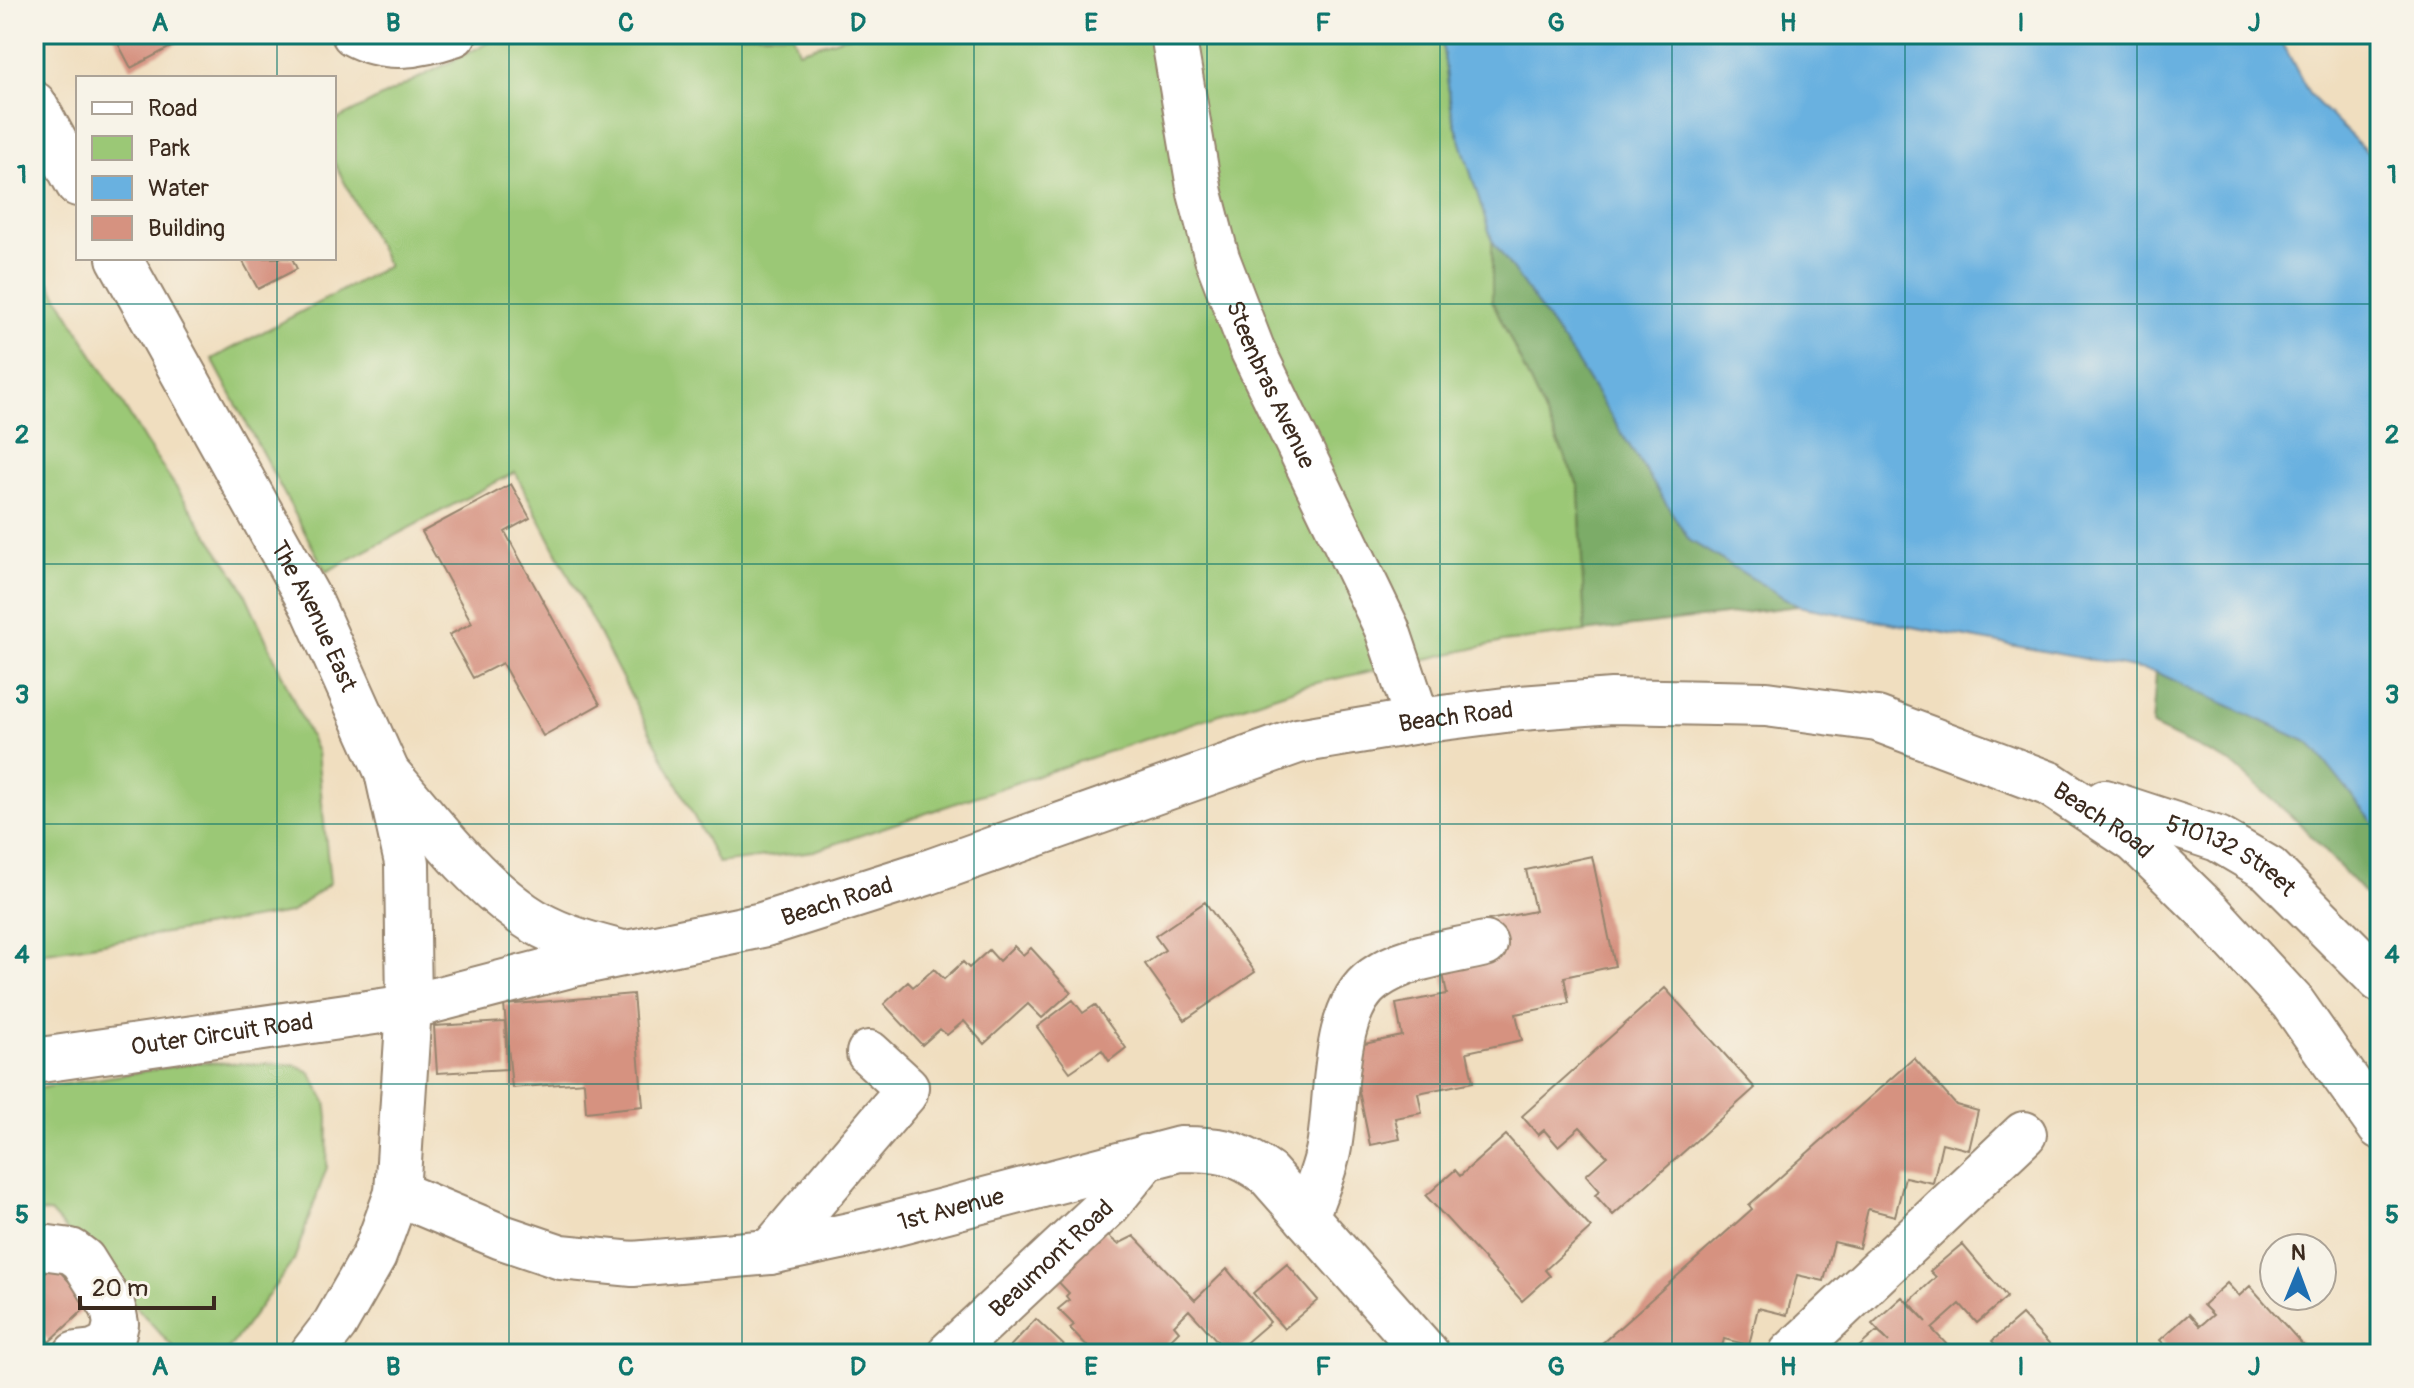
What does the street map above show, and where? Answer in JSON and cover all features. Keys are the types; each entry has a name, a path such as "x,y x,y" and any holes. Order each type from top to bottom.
{"street":[{"path":"354,34 388,45 420,45 454,34"},
{"name":"Steenbras Avenue","path":"1173,34 1200,193 1217,258 1252,349 1387,629 1418,721"},
{"path":"34,104 76,180"},
{"name":"The Avenue East","path":"120,260 312,605 387,772 407,863 409,1007 397,1193 374,1256 335,1324 312,1354"},
{"name":"Beach Road","path":"409,1007 574,964 762,925 929,872 1298,741 1521,708 1612,701 1766,704 1877,719 2050,784 2136,841 2210,913 2292,1002 2380,1127"},
{"path":"387,772 472,872 525,916 580,942 624,954"},
{"name":"510132 Street","path":"2050,784 2218,839 2269,869 2380,980"},
{"path":"1306,1217 1329,1148 1339,1048 1348,1018 1360,995 1372,980 1402,963 1485,944"},
{"name":"Outer Circuit Road","path":"34,1061 409,1007"},
{"path":"770,1252 905,1093 906,1087 869,1053"},
{"path":"1791,1354 2024,1134"},
{"name":"1st Avenue","path":"397,1193 502,1237 561,1257 633,1264 770,1252 859,1233 1180,1149 1231,1152 1268,1174 1427,1354"},
{"name":"Beaumont Road","path":"949,1354 1107,1206 1147,1157"},
{"path":"34,1246 71,1251 83,1260 113,1308 116,1324 111,1344 94,1352 76,1354"}],"green space":[{"path":"505,34 793,34 799,51 854,34 1441,34 1452,114 1492,240 1492,300 1579,487 1585,632 1503,642 1303,686 814,851 718,863 515,472 326,572 212,359 388,266 336,166 336,120"},
{"path":"1492,240 1573,356 1689,540 1798,606 1585,632 1579,487 1492,300"},
{"path":"34,257 145,441 241,584 317,752 330,883 290,913 34,954"},
{"path":"2156,672 2310,743 2380,831 2380,910 2299,823 2231,763 2152,726"},
{"path":"200,1062 294,1065 310,1072 326,1102 328,1117 327,1167 294,1260 225,1354 179,1354 50,1212 34,1213 34,1089"}],"water":[{"path":"1441,34 2278,34 2309,94 2380,165 2380,831 2310,743 2156,672 1798,606 1689,540 1573,356 1492,240 1452,114"}],"building":[{"path":"113,34 181,34 184,40 131,68"},
{"path":"242,260 293,260 297,269 258,289"},
{"path":"511,484 530,518 505,532 600,704 543,736 502,663 473,678 449,635 472,623 422,532"},
{"path":"1592,856 1615,966 1564,977 1569,1003 1516,1014 1522,1040 1467,1052 1473,1082 1418,1093 1422,1113 1395,1118 1400,1139 1370,1145 1350,1047 1402,1036 1396,1004 1447,994 1442,969 1492,959 1484,921 1535,911 1526,870"},
{"path":"1205,902 1255,972 1185,1020 1145,964 1165,950 1155,936"},
{"path":"1014,946 1023,955 1031,948 1071,992 1042,1018 1028,1004 984,1044 964,1021 947,1035 940,1029 922,1045 884,1004 908,982 913,987 934,969 944,979 963,962 969,968 989,950 999,961"},
{"path":"1665,988 1755,1088 1613,1215 1595,1195 1600,1191 1586,1175 1607,1156 1580,1127 1558,1146 1544,1130 1538,1135 1522,1116"},
{"path":"633,994 643,1106 586,1112 584,1082 512,1088 504,1005"},
{"path":"1073,1000 1083,1013 1095,1005 1126,1048 1109,1061 1102,1050 1070,1072 1037,1027"},
{"path":"505,1022 507,1069 437,1073 434,1026"},
{"path":"1914,1058 1956,1105 1978,1111 1969,1150 1942,1143 1933,1183 1905,1177 1895,1216 1868,1209 1859,1248 1834,1242 1824,1281 1797,1275 1787,1315 1758,1308 1749,1345 1724,1339 1720,1354 1590,1354 1752,1209 1749,1205"},
{"path":"1506,1135 1591,1228 1545,1270 1550,1276 1522,1301 1426,1196 1455,1170 1460,1176"},
{"path":"1102,1231 1118,1244 1134,1236 1195,1300 1227,1269 1270,1322 1233,1354 1229,1354 1189,1310 1174,1325 1179,1331 1161,1349 1156,1344 1145,1354 1095,1354 1070,1328 1074,1325 1058,1309 1069,1300 1066,1296 1069,1293 1053,1276"},
{"path":"1962,1244 2007,1297 1977,1323 1960,1304 1932,1329 1949,1347 1942,1354 1851,1354 1877,1331 1889,1342 1872,1324 1902,1297 1927,1322 1909,1302 1936,1277 1930,1271"},
{"path":"1287,1264 1318,1300 1284,1329 1253,1293"},
{"path":"54,1265 90,1304 49,1342 34,1325 34,1276 37,1279"},
{"path":"2227,1283 2239,1296 2250,1286 2258,1295 2258,1312 2273,1312 2311,1354 2169,1354 2171,1352 2160,1340 2189,1314 2200,1326 2213,1315 2203,1305"},
{"path":"2022,1315 2058,1354 2004,1354 1992,1341"},
{"path":"1036,1319 1073,1354 1003,1354"}]}
